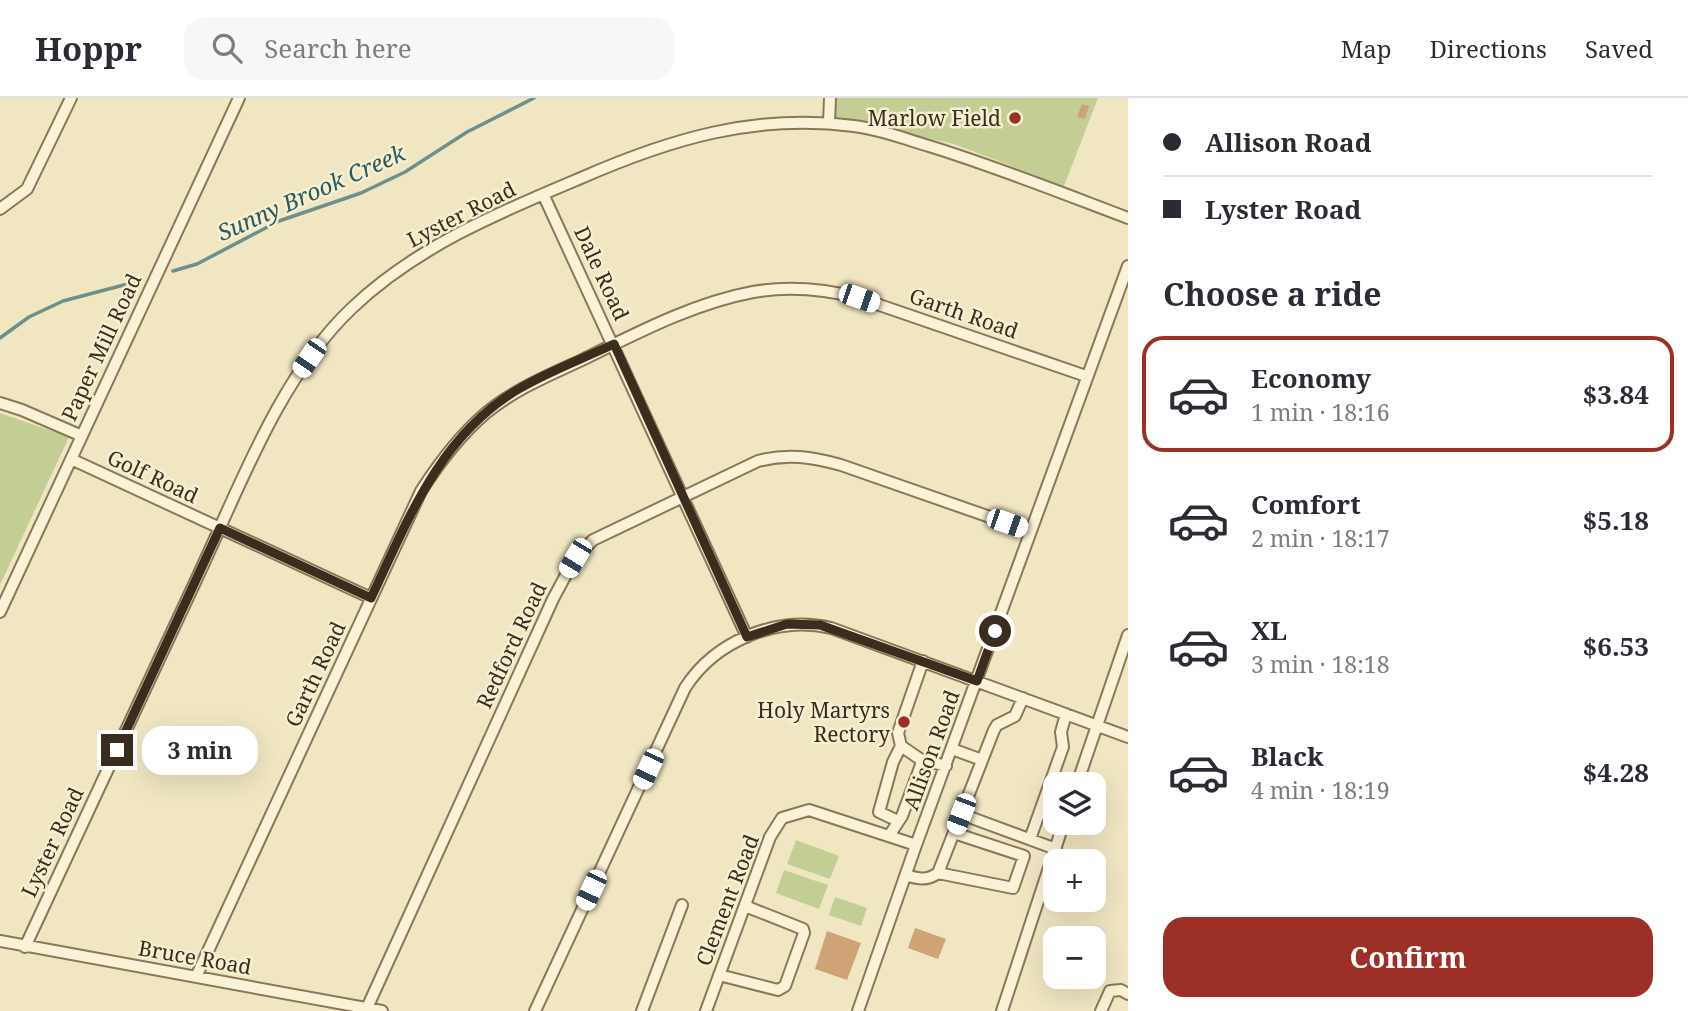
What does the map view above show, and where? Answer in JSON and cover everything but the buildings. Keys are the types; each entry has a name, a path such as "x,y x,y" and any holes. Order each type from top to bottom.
{"street":[{"path":"0,209 27,190 71,98"},
{"name":"Paper Mill Road","path":"0,612 239,98"},
{"path":"829,123 830,98"},
{"name":"Lyster Road","path":"25,947 220,528 290,386 322,341 350,310 391,275 428,250 543,194 638,153 681,139 763,125 829,123 886,132 1128,218"},
{"name":"Dale Road","path":"543,194 747,637"},
{"name":"Allison Road","path":"858,1011 1128,266"},
{"name":"Garth Road","path":"196,977 421,491 438,465 469,429 519,389 711,302 756,292 801,289 859,298 1087,376"},
{"path":"0,403 82,436"},
{"name":"Redford Road","path":"367,1008 553,599 575,558 605,532 758,461 798,456 841,465 1030,531"},
{"name":"Golf Road","path":"71,459 371,598"},
{"path":"535,1011 685,688 706,661 747,637 787,624 831,628 1128,737"},
{"path":"1081,772 1128,635"},
{"path":"923,661 898,733 901,746 921,762 946,766"},
{"path":"906,875 918,879 931,878 938,873 994,730 997,725 1015,716 1023,698"},
{"path":"1030,839 1063,747 1060,732 1066,714"},
{"path":"898,821 879,811 893,762 901,746"},
{"path":"952,748 982,760"},
{"path":"889,836 902,816 921,762"},
{"name":"Clement Road","path":"706,1011 776,824 789,815 809,810 916,845"},
{"path":"961,814 1055,849 1060,835"},
{"path":"938,873 1013,888 1024,856 954,833"},
{"path":"1002,1011 1043,886"},
{"path":"642,1011 682,905"},
{"path":"719,975 783,989 804,933 803,929 745,906"},
{"name":"Bruce Road","path":"0,942 382,1011"},
{"path":"1101,1011 1110,991 1121,990 1128,994"}],"green space":[{"name":"Marlow Field","path":"836,98 1098,98 1064,186 954,144 834,117"},
{"path":"0,413 69,437 0,585"},
{"path":"796,840 839,856 830,879 787,864"},
{"path":"784,870 828,885 819,909 776,893"},
{"path":"835,897 867,908 861,926 829,915"}],"waterway":[{"name":"Sunny Brook Creek","path":"173,271 197,264 279,221 361,193 405,172 467,132 534,98"},
{"name":"Sunny Brook Creek","path":"0,338 29,317 63,301 139,281"}],"place":[{"name":"Marlow Field","path":"1015,118"},
{"name":"Holy Martyrs Rectory","path":"904,722"}],"route":[{"path":"117,750 220,528 371,598 421,491 438,465 469,429 519,389 614,344 747,637 787,624 820,625 977,681 995,631"}]}
